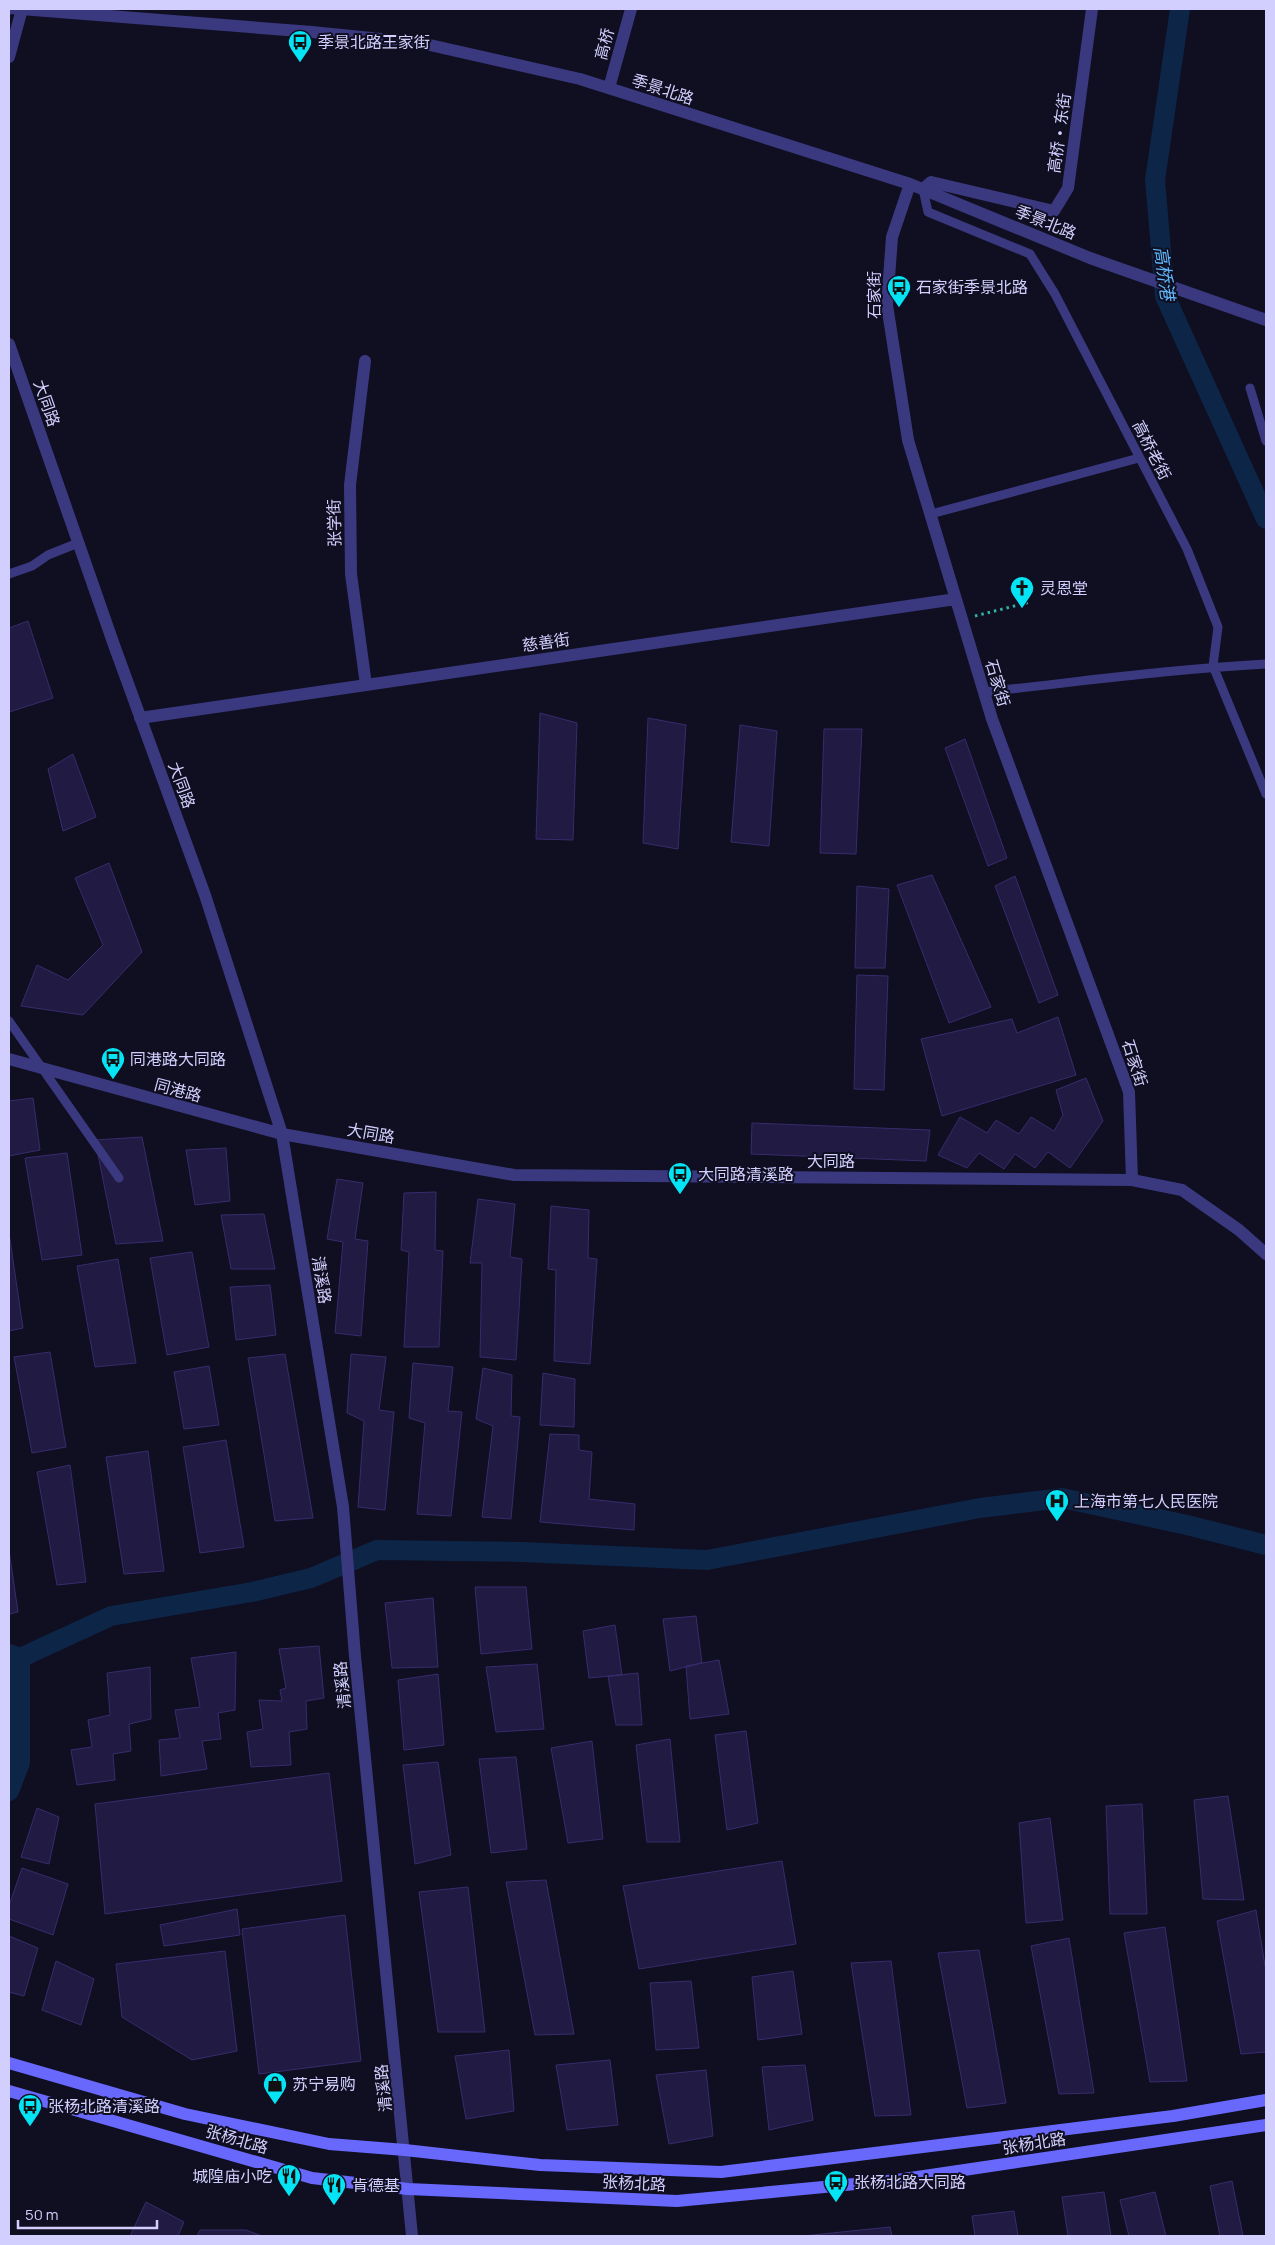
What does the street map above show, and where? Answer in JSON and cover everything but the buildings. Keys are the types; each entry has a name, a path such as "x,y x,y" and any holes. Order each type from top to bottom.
{"main road":[{"name":"张杨北路","path":"9,2063 185,2114 329,2144 405,2150 540,2165 721,2172 1173,2116 1266,2100"},
{"name":"张杨北路","path":"9,2091 312,2178 408,2189 677,2201 897,2180 1266,2125"}],"street":[{"name":"季景北路","path":"22,9 303,31 420,43 580,79 910,184 1090,258 1223,307 1266,320"},
{"path":"9,57 22,9"},
{"name":"高桥","path":"609,88 631,9"},
{"name":"高桥 • 东街","path":"923,189 931,182 1054,211 1068,188 1092,9"},
{"name":"石家街","path":"910,184 892,237 887,305 908,440 984,692 1129,1092 1132,1180"},
{"name":"大同路","path":"9,344 140,718 205,894 282,1134 514,1175 1132,1180 1182,1190 1239,1230 1266,1254"},
{"name":"张学街","path":"365,361 350,484 351,574 366,685"},
{"name":"慈善街","path":"140,718 956,599"},
{"name":"同港路","path":"9,1059 282,1134"},
{"name":"清溪路","path":"282,1134 343,1507 351,1609 412,2236"}],"lane":[{"path":"9,10 22,9"},
{"name":"高桥老街","path":"923,189 928,212 1030,254 1056,294 1139,458 1188,549 1218,627 1213,666 1266,794"},
{"path":"1250,388 1266,441"},
{"path":"930,514 1139,458"},
{"path":"9,574 32,566 48,555 78,543"},
{"path":"984,692 1213,666 1266,664"},
{"path":"9,1021 120,1178"}],"path":[{"path":"962,619 1030,602"}],"waterway":[{"name":"高桥港","path":"1180,9 1155,180 1165,296 1266,519"},
{"path":"9,1654 20,1658 111,1616 252,1592 311,1578 377,1550 522,1552 707,1560 980,1508 1062,1498 1187,1525 1266,1545"},
{"path":"9,1791 20,1763 20,1658"}],"place":[{"name":"季景北路王家街","path":"300,63"},
{"name":"石家街季景北路","path":"899,308"},
{"name":"灵恩堂","path":"1022,609"},
{"name":"同港路大同路","path":"113,1080"},
{"name":"大同路清溪路","path":"680,1195"},
{"name":"上海市第七人民医院","path":"1057,1522"},
{"name":"苏宁易购","path":"275,2105"},
{"name":"张杨北路清溪路","path":"30,2127"},
{"name":"城隍庙小吃","path":"289,2197"},
{"name":"张杨北路大同路","path":"836,2203"},
{"name":"肯德基","path":"334,2206"}]}
